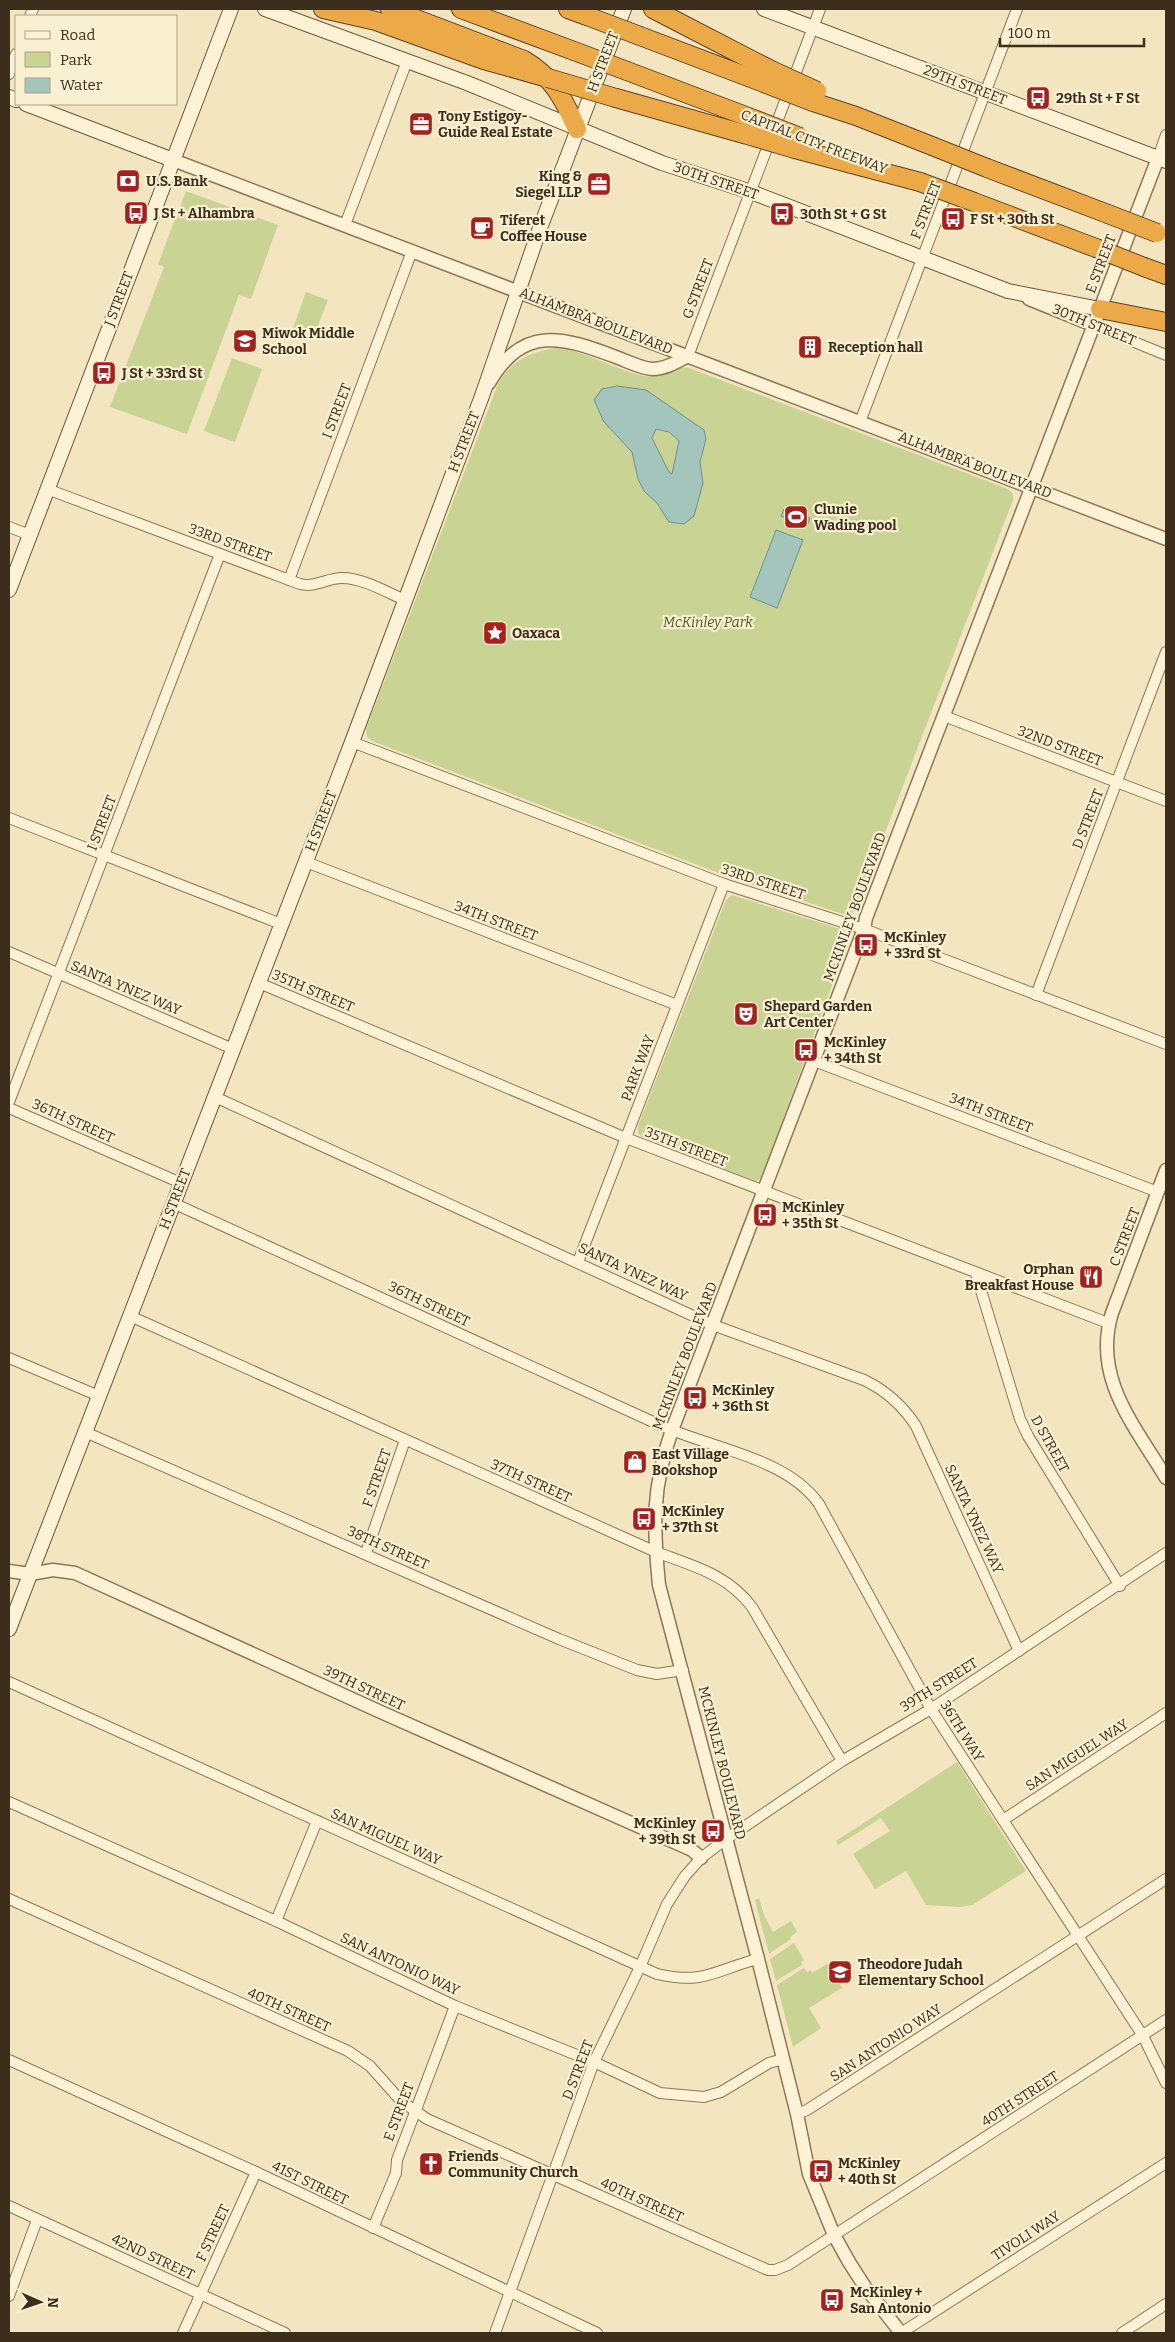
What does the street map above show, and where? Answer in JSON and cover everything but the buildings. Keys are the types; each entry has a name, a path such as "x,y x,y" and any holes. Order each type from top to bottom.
{"highway":[{"path":"323,9 376,20 484,60 616,98 744,134 797,143"},
{"path":"390,9 524,60 539,69 559,91 577,129"},
{"name":"CAPITAL CITY FREEWAY","path":"461,9 751,118 797,143 920,182 1166,275"},
{"path":"568,9 640,36 766,76 815,96 856,116 1162,234"},
{"path":"653,9 766,76"},
{"path":"1097,317 1166,322"}],"main road":[{"name":"J STREET","path":"9,590 231,9"},
{"name":"30TH STREET","path":"265,9 407,61 662,163 751,192 1008,290 1097,317"},
{"name":"H STREET","path":"9,1630 352,742 482,396 577,129 624,9"},
{"name":"29TH STREET","path":"764,9 814,26 985,93 1162,159"},
{"name":"ALHAMBRA BOULEVARD","path":"29,105 173,160"}],"street":[{"name":"G STREET","path":"688,356 820,9"},
{"name":"F STREET","path":"860,422 1017,9"},
{"path":"9,74 15,57"},
{"path":"345,225 407,61"},
{"name":"E STREET","path":"1031,487 1097,317 1162,159 1166,135"},
{"name":"ALHAMBRA BOULEVARD","path":"173,160 1166,539"},
{"name":"I STREET","path":"289,580 412,251"},
{"name":"30TH STREET","path":"1097,317 1166,355"},
{"path":"482,396 494,374 512,354 528,345 548,340 558,339 581,344 650,369 670,366 688,356"},
{"name":"MCKINLEY BOULEVARD","path":"901,2333 865,2287 834,2235 809,2174 797,2114 758,1959 659,1585 654,1513 663,1456 672,1430 1031,487"},
{"name":"33RD STREET","path":"47,488 289,580 310,586 332,579 351,579 405,600"},
{"path":"9,527 30,535"},
{"name":"I STREET","path":"9,1102 220,554"},
{"name":"D STREET","path":"1036,995 1166,652"},
{"name":"32ND STREET","path":"944,716 1166,801"},
{"name":"33RD STREET","path":"352,742 724,884 864,929 1166,1044"},
{"path":"9,818 281,924"},
{"name":"34TH STREET","path":"306,862 677,1005"},
{"name":"PARK WAY","path":"578,1262 724,884"},
{"name":"SANTA YNEZ WAY","path":"9,952 233,1048"},
{"name":"35TH STREET","path":"259,983 626,1138 976,1274 1108,1323"},
{"name":"34TH STREET","path":"814,1061 1158,1192"},
{"name":"SANTA YNEZ WAY","path":"215,1097 713,1325 864,1380 883,1390 899,1404 916,1426 1019,1651"},
{"name":"36TH STREET","path":"9,1108 181,1183"},
{"name":"C STREET","path":"1166,1170 1108,1323 1106,1357 1114,1389 1166,1478"},
{"name":"36TH STREET","path":"174,1203 672,1430"},
{"name":"D STREET","path":"976,1274 1020,1419 1028,1436 1120,1586"},
{"name":"37TH STREET","path":"130,1316 656,1552 728,1582 742,1594 752,1607 842,1761"},
{"path":"9,1358 99,1396"},
{"name":"36TH WAY","path":"672,1430 777,1469 804,1485 819,1504 931,1708 1143,2036 1166,2083"},
{"name":"38TH STREET","path":"85,1432 366,1553 559,1639 637,1670 657,1674 683,1670"},
{"name":"F STREET","path":"366,1553 405,1440"},
{"name":"39TH STREET","path":"726,1839 842,1761 931,1708 1120,1586 1166,1553"},
{"name":"39TH STREET","path":"9,1571 30,1574 53,1570 75,1573 376,1710 683,1846 702,1858"},
{"name":"SAN MIGUEL WAY","path":"9,1682 640,1967 671,1977 700,1978 714,1975 758,1959"},
{"name":"SAN MIGUEL WAY","path":"1003,1820 1166,1713"},
{"name":"SAN ANTONIO WAY","path":"9,1802 276,1921 455,2006 594,2062 660,2093 704,2097 721,2092 769,2063 783,2059"},
{"path":"276,1921 317,1821"},
{"name":"D STREET","path":"495,2333 554,2176 594,2062 675,1889 702,1858 726,1839"},
{"name":"SAN ANTONIO WAY","path":"797,2114 807,2110 1166,1879"},
{"name":"40TH STREET","path":"9,1899 348,2051 370,2066 392,2092 415,2112 554,2176 768,2270 775,2270 788,2265 1166,2020"},
{"name":"E STREET","path":"373,2228 396,2173 397,2160 455,2006"},
{"name":"41ST STREET","path":"9,2060 256,2172 597,2333"},
{"name":"TIVOLI WAY","path":"901,2333 1166,2163"},
{"name":"F STREET","path":"183,2333 256,2172"},
{"name":"42ND STREET","path":"9,2206 285,2333"},
{"path":"9,2296 37,2220"},
{"path":"1128,2332 1166,2304"}],"green space":[{"path":"186,191 278,225 251,299 239,295 187,434 110,407 164,267 158,264"},
{"path":"306,292 328,300 314,336 293,328"},
{"name":"McKinley Park","path":"555,348 577,352 640,375 661,375 678,369 689,368 1008,489 1013,494 1013,500 856,908 851,914 843,914 721,874 372,741 367,737 366,729 498,384 509,369 522,359 537,352"},
{"path":"232,358 262,369 235,442 204,431"},
{"path":"732,895 843,930 850,936 763,1174 759,1180 755,1181 643,1138 638,1133 638,1126 726,900"},
{"path":"957,1762 1026,1871 972,1905 960,1907 926,1905 906,1871 875,1889 853,1854 890,1831 881,1818 838,1845 836,1841"},
{"path":"759,1898 764,1915 773,1932 791,1921 797,1932 790,1937 791,1939 769,1954 755,1900"},
{"path":"794,1943 804,1960 801,1962 802,1965 776,1981 770,1959"},
{"path":"827,1964 842,1988 809,2008 821,2028 793,2047 777,1985 804,1968 807,1972 811,1970 812,1973"}],"water":[{"path":"617,386 646,390 704,430 706,439 700,462 703,483 694,516 684,524 669,522 657,503 644,491 638,479 632,452 604,422 594,400 602,389","holes":["656,429 669,432 679,441 672,474 669,472 652,438"]},
{"name":"Clunie Wading pool","path":"784,509 810,518 807,526 798,523 794,527 789,525 790,520 781,516"},
{"path":"776,530 803,540 777,608 750,597"}],"place":[{"name":"29th St + F St","path":"1038,98"},
{"name":"Tony Estigoy- Guide Real Estate","path":"421,124"},
{"name":"U.S. Bank","path":"128,181"},
{"name":"King & Siegel LLP","path":"599,184"},
{"name":"J St + Alhambra","path":"136,213"},
{"name":"30th St + G St","path":"782,214"},
{"name":"F St + 30th St","path":"953,219"},
{"name":"Tiferet Coffee House","path":"482,228"},
{"name":"Miwok Middle School","path":"245,341"},
{"name":"Reception hall","path":"810,347"},
{"name":"J St + 33rd St","path":"104,373"},
{"name":"Clunie Wading pool","path":"796,517"},
{"name":"Oaxaca","path":"495,633"},
{"name":"McKinley + 33rd St","path":"866,945"},
{"name":"Shepard Garden Art Center","path":"746,1014"},
{"name":"McKinley + 34th St","path":"806,1050"},
{"name":"McKinley + 35th St","path":"765,1215"},
{"name":"Orphan Breakfast House","path":"1091,1277"},
{"name":"McKinley + 36th St","path":"695,1398"},
{"name":"East Village Bookshop","path":"635,1462"},
{"name":"McKinley + 37th St","path":"644,1519"},
{"name":"McKinley + 39th St","path":"713,1831"},
{"name":"Theodore Judah Elementary School","path":"840,1972"},
{"name":"Friends Community Church","path":"431,2164"},
{"name":"McKinley + 40th St","path":"821,2171"},
{"name":"McKinley + San Antonio","path":"832,2300"}]}
